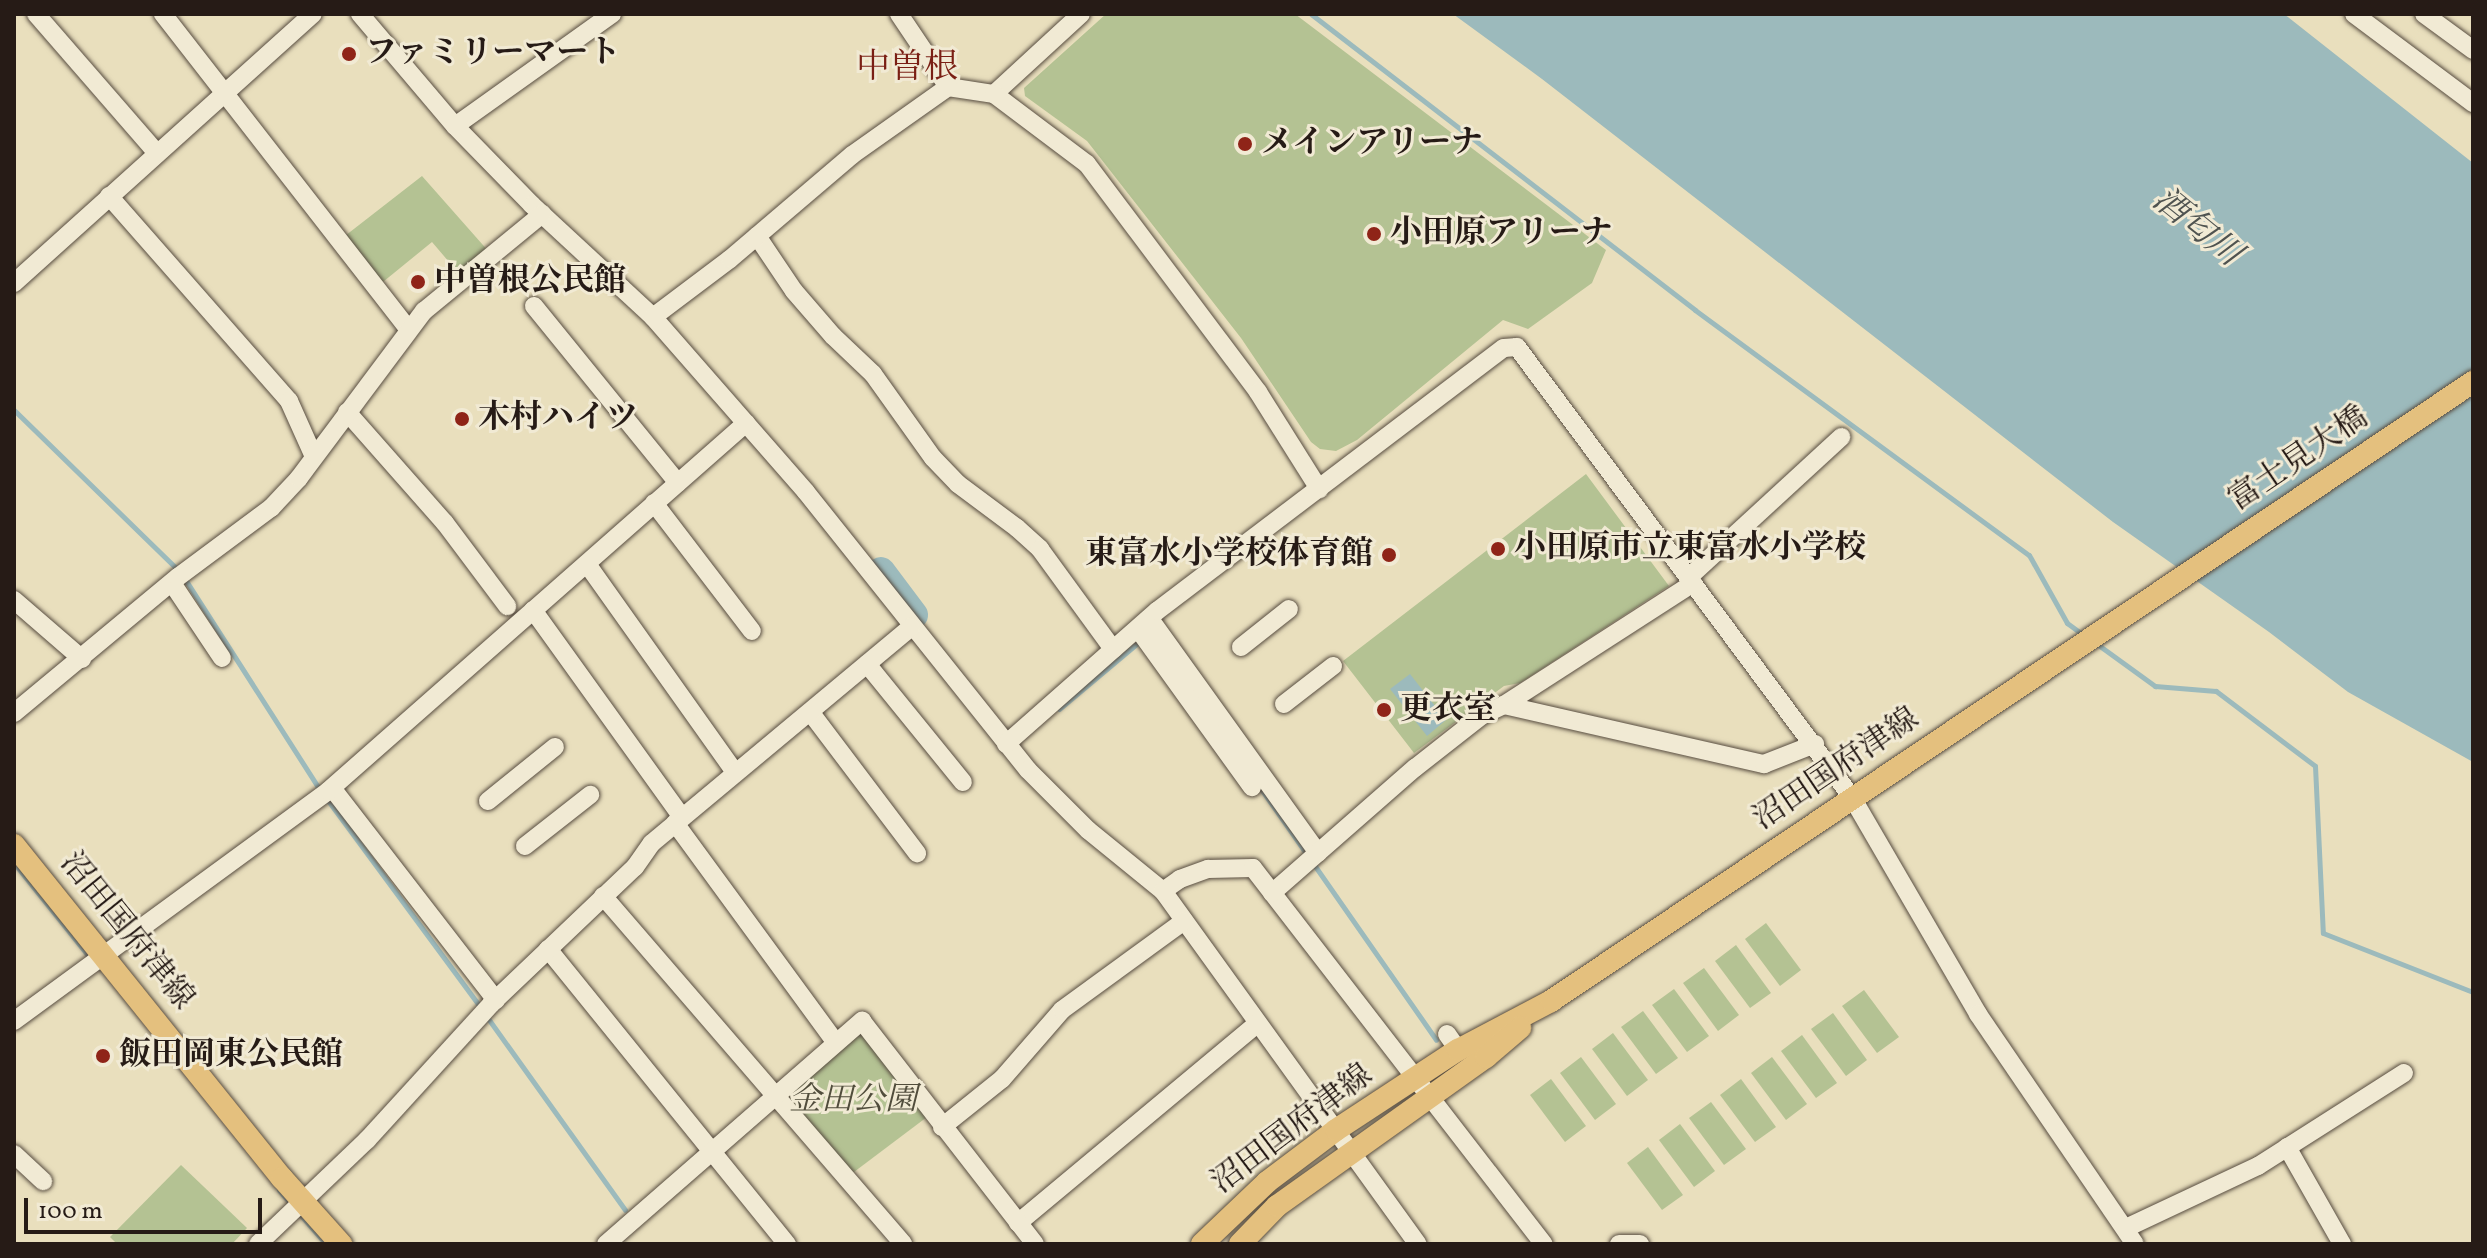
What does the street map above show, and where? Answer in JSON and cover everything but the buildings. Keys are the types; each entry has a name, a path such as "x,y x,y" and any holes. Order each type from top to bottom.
{"main road":[{"name":"富士見大橋","path":"2160,592 2473,382"},
{"name":"沼田国府津線","path":"1202,1244 1267,1182 1336,1130 1486,1057 1551,1001 2160,592"},
{"name":"沼田国府津線","path":"14,845 301,1201 341,1244"},
{"name":"沼田国府津線","path":"1240,1244 1277,1206 1351,1150 1421,1087 1453,1042 1551,1001"}],"street":[{"path":"36,14 157,153"},
{"path":"163,14 408,329"},
{"path":"14,283 313,14"},
{"path":"360,14 455,126 542,214 653,317 806,492 1006,744 1088,830 1163,891 1418,1244"},
{"path":"455,126 612,14"},
{"path":"899,14 948,87"},
{"path":"994,94 1081,14"},
{"path":"2354,14 2473,103"},
{"path":"2424,14 2473,50"},
{"path":"653,317 757,236 852,155 948,87 994,94 1087,164 1258,392 1319,489"},
{"path":"109,196 289,401 314,457"},
{"path":"14,713 178,577 271,508 314,457 424,311 542,214"},
{"path":"757,236 794,291 833,336 873,374 933,458 958,484 1040,549 1113,649"},
{"path":"534,306 678,483"},
{"path":"1006,744 1052,712 1113,649 1145,630 1319,489 1504,348 1517,347 1853,799 1978,1014 2131,1236 2258,1166 2404,1073"},
{"path":"347,412 445,523 507,606"},
{"path":"14,1021 326,793 746,423"},
{"path":"1272,893 1305,868 1415,768 1481,716 1504,705 1691,580 1841,437"},
{"path":"654,503 752,631"},
{"path":"587,564 735,772"},
{"path":"178,577 222,658"},
{"path":"14,600 82,659"},
{"path":"1241,647 1289,609"},
{"path":"533,610 835,1042"},
{"path":"258,1244 367,1140 489,1007 678,820 811,713 911,627"},
{"path":"1145,630 1252,787"},
{"path":"1145,630 1318,853"},
{"path":"867,664 963,782"},
{"path":"1284,704 1333,666"},
{"path":"1504,705 1764,764 1815,744"},
{"path":"811,713 917,853"},
{"path":"488,801 555,747"},
{"path":"326,793 489,1007"},
{"path":"525,846 590,795"},
{"path":"1163,891 1180,879 1208,869 1253,868 1544,1244"},
{"path":"603,896 903,1244"},
{"path":"942,1127 1002,1079 1062,1010 1184,921"},
{"path":"548,949 787,1244"},
{"path":"606,1244 862,1021 1035,1244"},
{"path":"1018,1223 1258,1023"},
{"path":"2287,1147 2342,1244"},
{"path":"14,1154 43,1181"},
{"path":"1619,1244 1640,1244"}],"green space":[{"name":"小田原アリーナ","path":"1106,14 1295,14 1606,250 1592,283 1528,329 1503,320 1357,440 1336,451 1320,449 1311,442 1241,338 1087,141 1025,96 1024,88"},
{"path":"422,176 490,253 461,276 432,242 378,286 341,239"},
{"path":"1586,474 1669,586 1520,683 1504,686 1414,753 1343,661"},
{"path":"1766,923 1801,970 1780,986 1745,939"},
{"path":"1736,945 1771,993 1750,1008 1715,961"},
{"path":"1704,968 1739,1015 1718,1031 1683,983"},
{"path":"1674,989 1709,1036 1687,1052 1652,1005"},
{"path":"1864,990 1899,1037 1877,1053 1842,1006"},
{"path":"1643,1011 1678,1058 1656,1074 1621,1027"},
{"path":"1833,1013 1867,1060 1846,1076 1811,1029"},
{"name":"金田公園","path":"861,1028 927,1117 850,1175 781,1094"},
{"path":"1613,1033 1648,1080 1627,1096 1592,1049"},
{"path":"1802,1035 1837,1083 1816,1098 1781,1051"},
{"path":"1581,1057 1616,1104 1595,1120 1560,1073"},
{"path":"1772,1057 1807,1104 1786,1120 1751,1073"},
{"path":"1551,1079 1586,1126 1565,1142 1530,1095"},
{"path":"1741,1079 1776,1127 1755,1142 1720,1095"},
{"path":"1711,1102 1746,1149 1724,1165 1689,1118"},
{"path":"1680,1124 1715,1171 1694,1187 1659,1140"},
{"path":"1648,1147 1683,1195 1662,1210 1627,1163"},
{"path":"181,1165 247,1228 232,1244 117,1244 110,1237"}],"water":[{"name":"酒匂川","path":"1453,14 2284,14 2473,163 2473,762 2348,692 2113,522 1542,79"},
{"path":"1410,674 1446,720 1427,736 1390,689"}],"waterway":[{"path":"1311,14 1695,310 2029,555 2067,623 2085,636"},
{"path":"14,410 179,571"},
{"path":"881,571 914,615"},
{"path":"185,579 318,787 481,1008"},
{"path":"1059,709 1140,641"},
{"path":"2097,644 2155,686 2216,691 2315,766 2323,933 2473,992"},
{"path":"1257,783 1436,1040"},
{"path":"14,863 91,959"},
{"path":"487,1017 625,1210"},
{"path":"279,1190 326,1244"}],"place":[{"name":"ファミリーマート","path":"349,54"},
{"name":"メインアリーナ","path":"1245,144"},
{"name":"小田原アリーナ","path":"1374,234"},
{"name":"中曽根公民館","path":"418,282"},
{"name":"木村ハイツ","path":"462,419"},
{"name":"小田原市立東富水小学校","path":"1498,549"},
{"name":"東富水小学校体育館","path":"1389,555"},
{"name":"更衣室","path":"1384,710"},
{"name":"飯田岡東公民館","path":"103,1056"}],"district":[{"name":"中曽根","path":"907,69"}]}
